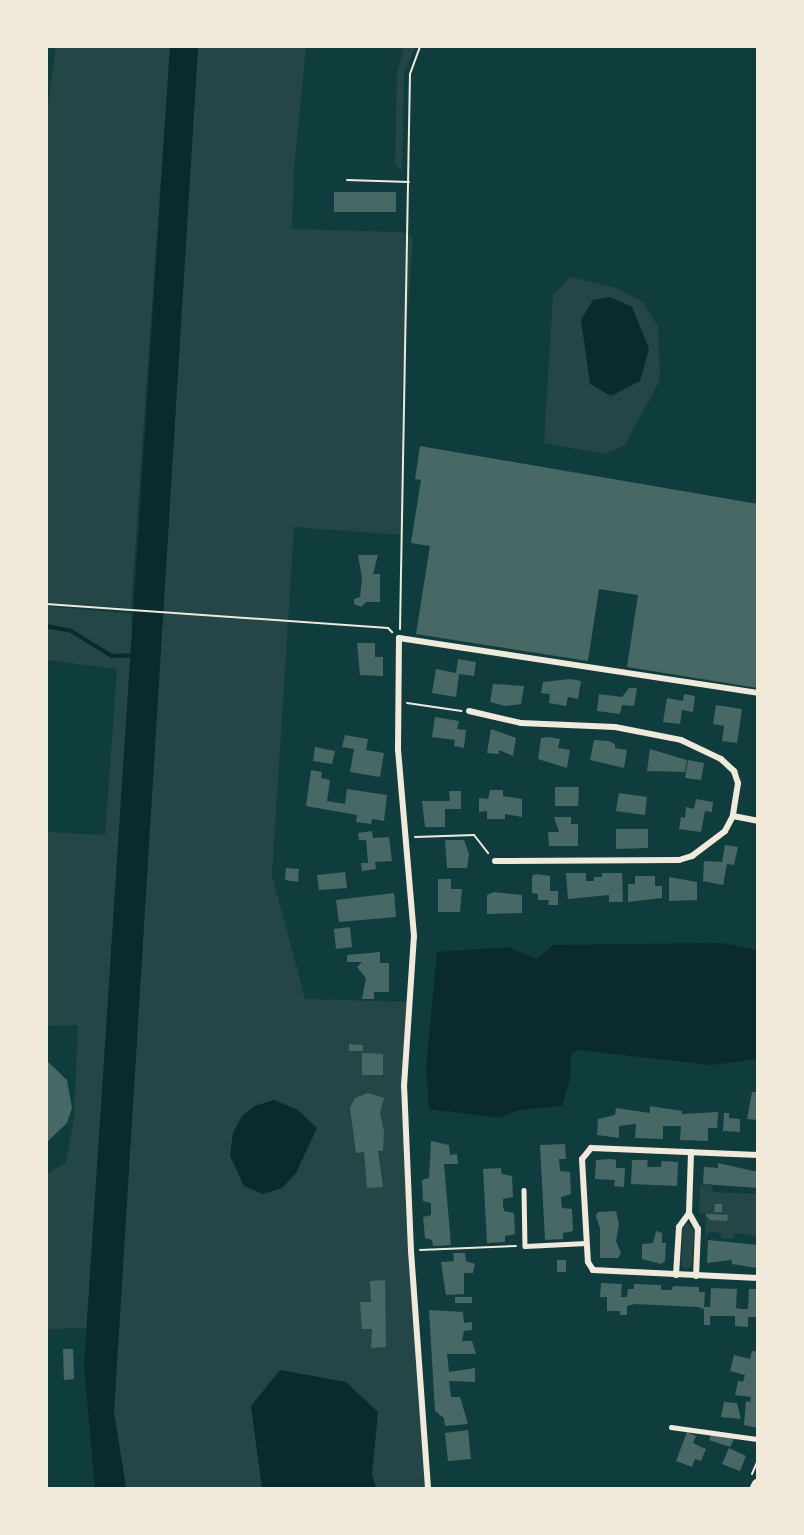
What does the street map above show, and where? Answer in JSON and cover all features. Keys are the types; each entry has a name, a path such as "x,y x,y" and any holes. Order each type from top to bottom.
{"main road":[{"path":"756,1488 758,1484"}],"street":[{"path":"428,1488 411,1251 404,1086 414,936 398,750 399,638 758,693"},
{"path":"469,711 521,723 615,727 681,740 721,759 734,771 738,783 733,816 725,831 692,855 679,860 495,861"},
{"path":"733,816 758,821"},
{"path":"758,1155 587,1149 582,1159 588,1262 597,1272 758,1278"},
{"path":"691,1152 689,1213 698,1229 696,1276"},
{"path":"676,1275 679,1227 689,1213"}],"lane":[{"path":"524,1190 525,1246 586,1243"},
{"path":"671,1427 758,1438"}],"path":[{"path":"399,638 410,74 420,46"},
{"path":"347,180 409,182"},
{"path":"46,604 388,628 399,638"},
{"path":"399,702 469,711"},
{"path":"406,837 474,835 495,861"},
{"path":"411,1251 525,1246"}],"shaded area":[{"path":"56,47 170,47 131,608 47,603 46,119"},
{"path":"170,47 198,47 114,1412 126,1488 95,1488 84,1366"},
{"path":"198,47 306,47 294,169 292,229 401,232 413,238 402,390 402,535 294,527 272,875 305,999 408,1002 404,1086 411,1251 428,1488 126,1488 114,1412"},
{"path":"404,47 415,47 404,74 402,171 395,163 397,73"},
{"path":"570,277 616,288 643,302 658,327 660,380 624,446 604,454 544,443 553,295"},
{"path":"610,297 632,307 649,349 640,381 611,396 590,384 581,320 593,300"},
{"path":"47,606 131,614 133,655 87,1328 47,1329 47,1174 66,1162 74,1118 78,1025 47,1026 46,832 105,835 117,669 47,660"},
{"path":"721,943 757,950 757,1059 712,1065 578,1050 571,1054 571,1075 562,1106 518,1110 500,1118 429,1109 426,1068 437,952 508,947 537,959 553,945"},
{"path":"274,1100 298,1110 317,1128 296,1173 282,1188 263,1194 244,1186 230,1156 233,1133 242,1116 255,1106"},
{"path":"700,1185 712,1186 713,1192 757,1194 757,1237 735,1233 734,1239 721,1238 721,1233 709,1232 705,1239 706,1213 699,1213"},
{"path":"688,1223 694,1231 692,1265 688,1269 682,1267 681,1258 683,1228"},
{"path":"280,1370 346,1382 378,1412 372,1474 376,1488 262,1488 251,1406"}],"building":[{"path":"334,192 396,192 396,212 334,212"},
{"path":"420,446 758,504 758,688 627,667 638,595 599,589 588,661 416,634 430,546 411,543 421,480 415,479"},
{"path":"358,555 378,555 373,574 380,574 380,602 366,602 361,607 354,604 354,599 360,597 362,578"},
{"path":"357,643 375,643 375,657 383,657 383,676 360,675"},
{"path":"458,659 476,662 474,676 459,674 456,697 432,693 436,669 456,673"},
{"path":"570,679 581,681 578,699 568,697 566,706 549,703 550,694 541,693 543,682"},
{"path":"493,684 524,686 521,704 505,706 490,702"},
{"path":"629,688 637,688 634,706 622,705 620,714 597,711 599,694 622,697"},
{"path":"684,694 695,696 693,712 682,710 680,724 663,722 667,698 683,701"},
{"path":"716,705 742,709 737,743 722,741 724,726 713,724"},
{"path":"435,717 459,721 457,729 466,730 464,748 454,746 455,740 432,737"},
{"path":"491,729 516,738 513,756 499,750 499,754 487,753"},
{"path":"345,735 368,739 366,750 384,753 380,777 350,772 354,749 342,747"},
{"path":"541,738 560,739 558,748 570,750 567,768 538,759"},
{"path":"594,740 609,741 615,744 615,748 627,750 624,768 590,760"},
{"path":"315,747 335,751 332,764 313,761"},
{"path":"650,749 687,760 685,772 647,771"},
{"path":"688,760 704,763 701,780 685,778"},
{"path":"311,770 322,772 321,778 330,780 327,801 345,804 347,789 387,795 384,821 372,819 371,824 356,822 357,815 306,806"},
{"path":"555,787 579,787 578,806 555,806"},
{"path":"490,790 503,790 503,796 522,799 522,817 505,814 505,819 487,819 487,811 479,812 479,798 488,799"},
{"path":"449,791 461,791 461,809 445,809 445,827 425,827 422,801 450,801"},
{"path":"619,793 647,797 645,815 616,811"},
{"path":"696,799 713,802 712,812 705,811 701,832 679,829 681,817 685,818 686,807 694,809"},
{"path":"554,817 571,817 571,824 578,824 578,846 549,846 548,832 559,832"},
{"path":"616,829 648,829 648,848 616,849"},
{"path":"372,831 373,838 389,837 392,861 375,862 376,869 362,871 361,863 368,863 366,840 359,840 358,833"},
{"path":"445,840 464,840 469,854 467,868 447,868"},
{"path":"725,845 738,847 734,865 727,864 723,885 703,881 704,861 722,862"},
{"path":"286,868 299,869 298,882 285,880"},
{"path":"345,872 347,888 319,890 317,875"},
{"path":"566,873 586,873 586,881 594,881 594,877 602,877 602,873 622,873 623,902 609,902 609,895 568,899"},
{"path":"536,874 550,876 550,891 558,891 558,905 548,905 549,900 538,900 538,894 532,893 532,876"},
{"path":"635,876 655,876 655,886 662,886 662,898 628,902 628,884 635,884"},
{"path":"669,877 697,882 697,900 669,901"},
{"path":"438,879 451,879 451,889 462,889 460,912 438,912"},
{"path":"494,892 522,895 522,913 487,914 487,895"},
{"path":"394,893 396,917 339,922 336,900"},
{"path":"350,927 352,947 336,949 334,929"},
{"path":"380,952 380,963 389,963 389,992 374,992 374,999 362,999 366,978 357,967 362,962 347,962 347,955"},
{"path":"349,1044 363,1045 363,1051 349,1051"},
{"path":"362,1053 383,1054 383,1075 362,1075"},
{"path":"46,1060 67,1080 72,1108 67,1123 46,1143"},
{"path":"752,1092 758,1092 758,1120 747,1119"},
{"path":"368,1093 384,1098 380,1113 384,1132 383,1151 378,1151 383,1187 367,1188 364,1152 356,1153 350,1108 355,1098"},
{"path":"650,1106 682,1111 682,1114 718,1112 717,1128 708,1128 708,1141 680,1140 681,1126 663,1126 663,1139 635,1138 636,1124 619,1126 619,1138 597,1135 598,1119 615,1115 616,1108 650,1113"},
{"path":"724,1113 729,1113 729,1118 740,1119 740,1132 723,1131"},
{"path":"431,1141 449,1145 450,1155 457,1154 458,1164 444,1164 451,1245 433,1246 432,1240 425,1238 423,1217 431,1215 431,1203 423,1201 422,1180 429,1178"},
{"path":"565,1144 566,1159 559,1159 560,1171 570,1172 571,1194 561,1197 562,1208 572,1209 573,1231 563,1233 563,1239 545,1240 540,1145"},
{"path":"596,1160 616,1160 616,1168 625,1168 624,1187 614,1186 615,1180 595,1179"},
{"path":"632,1160 648,1160 647,1167 661,1167 662,1161 678,1162 677,1186 631,1184"},
{"path":"718,1163 758,1172 758,1188 703,1184 704,1167 718,1168"},
{"path":"501,1168 502,1174 512,1176 513,1197 503,1199 503,1205 504,1211 514,1213 515,1234 505,1236 505,1242 487,1243 483,1169"},
{"path":"715,1204 722,1204 722,1212 714,1212"},
{"path":"616,1211 619,1224 616,1241 621,1253 618,1258 600,1258 600,1228 596,1216 598,1212"},
{"path":"705,1214 728,1215 727,1221 710,1220"},
{"path":"656,1231 662,1233 662,1243 666,1243 665,1261 661,1264 642,1259 642,1244 653,1243"},
{"path":"708,1240 758,1245 757,1268 732,1264 732,1260 707,1263"},
{"path":"453,1253 465,1253 466,1261 475,1264 473,1273 464,1273 464,1294 446,1295 441,1262 454,1261"},
{"path":"557,1260 566,1260 566,1272 557,1272"},
{"path":"385,1280 386,1347 371,1348 372,1329 362,1329 360,1302 371,1302 370,1281"},
{"path":"601,1283 622,1284 621,1297 627,1297 628,1289 634,1289 634,1284 661,1285 661,1290 672,1290 673,1286 699,1287 699,1292 705,1292 704,1307 710,1307 711,1288 737,1289 736,1308 742,1309 748,1309 749,1289 758,1289 758,1317 748,1317 748,1327 735,1326 735,1316 710,1316 710,1325 704,1325 704,1309 698,1307 634,1304 627,1306 627,1315 620,1315 620,1311 607,1311 607,1297 600,1297"},
{"path":"455,1297 472,1297 472,1303 455,1303"},
{"path":"429,1310 463,1312 464,1323 472,1322 472,1330 464,1331 462,1341 472,1341 476,1354 447,1354 449,1372 475,1368 475,1382 449,1381 451,1397 460,1397 468,1424 445,1426 444,1418 435,1411"},
{"path":"63,1349 73,1349 74,1379 64,1380"},
{"path":"752,1351 758,1352 758,1428 744,1425 746,1401 750,1402 751,1397 735,1395 738,1381 743,1382 745,1375 730,1371 734,1355 750,1359"},
{"path":"724,1402 737,1403 741,1419 721,1417"},
{"path":"468,1430 471,1459 448,1461 445,1433"},
{"path":"687,1432 696,1436 693,1443 706,1449 701,1461 695,1459 692,1467 676,1461"},
{"path":"711,1435 734,1439 730,1447 709,1440"},
{"path":"729,1448 746,1456 740,1471 722,1464"}],"waterway":[{"path":"46,626 71,631 112,656 137,655"}]}
